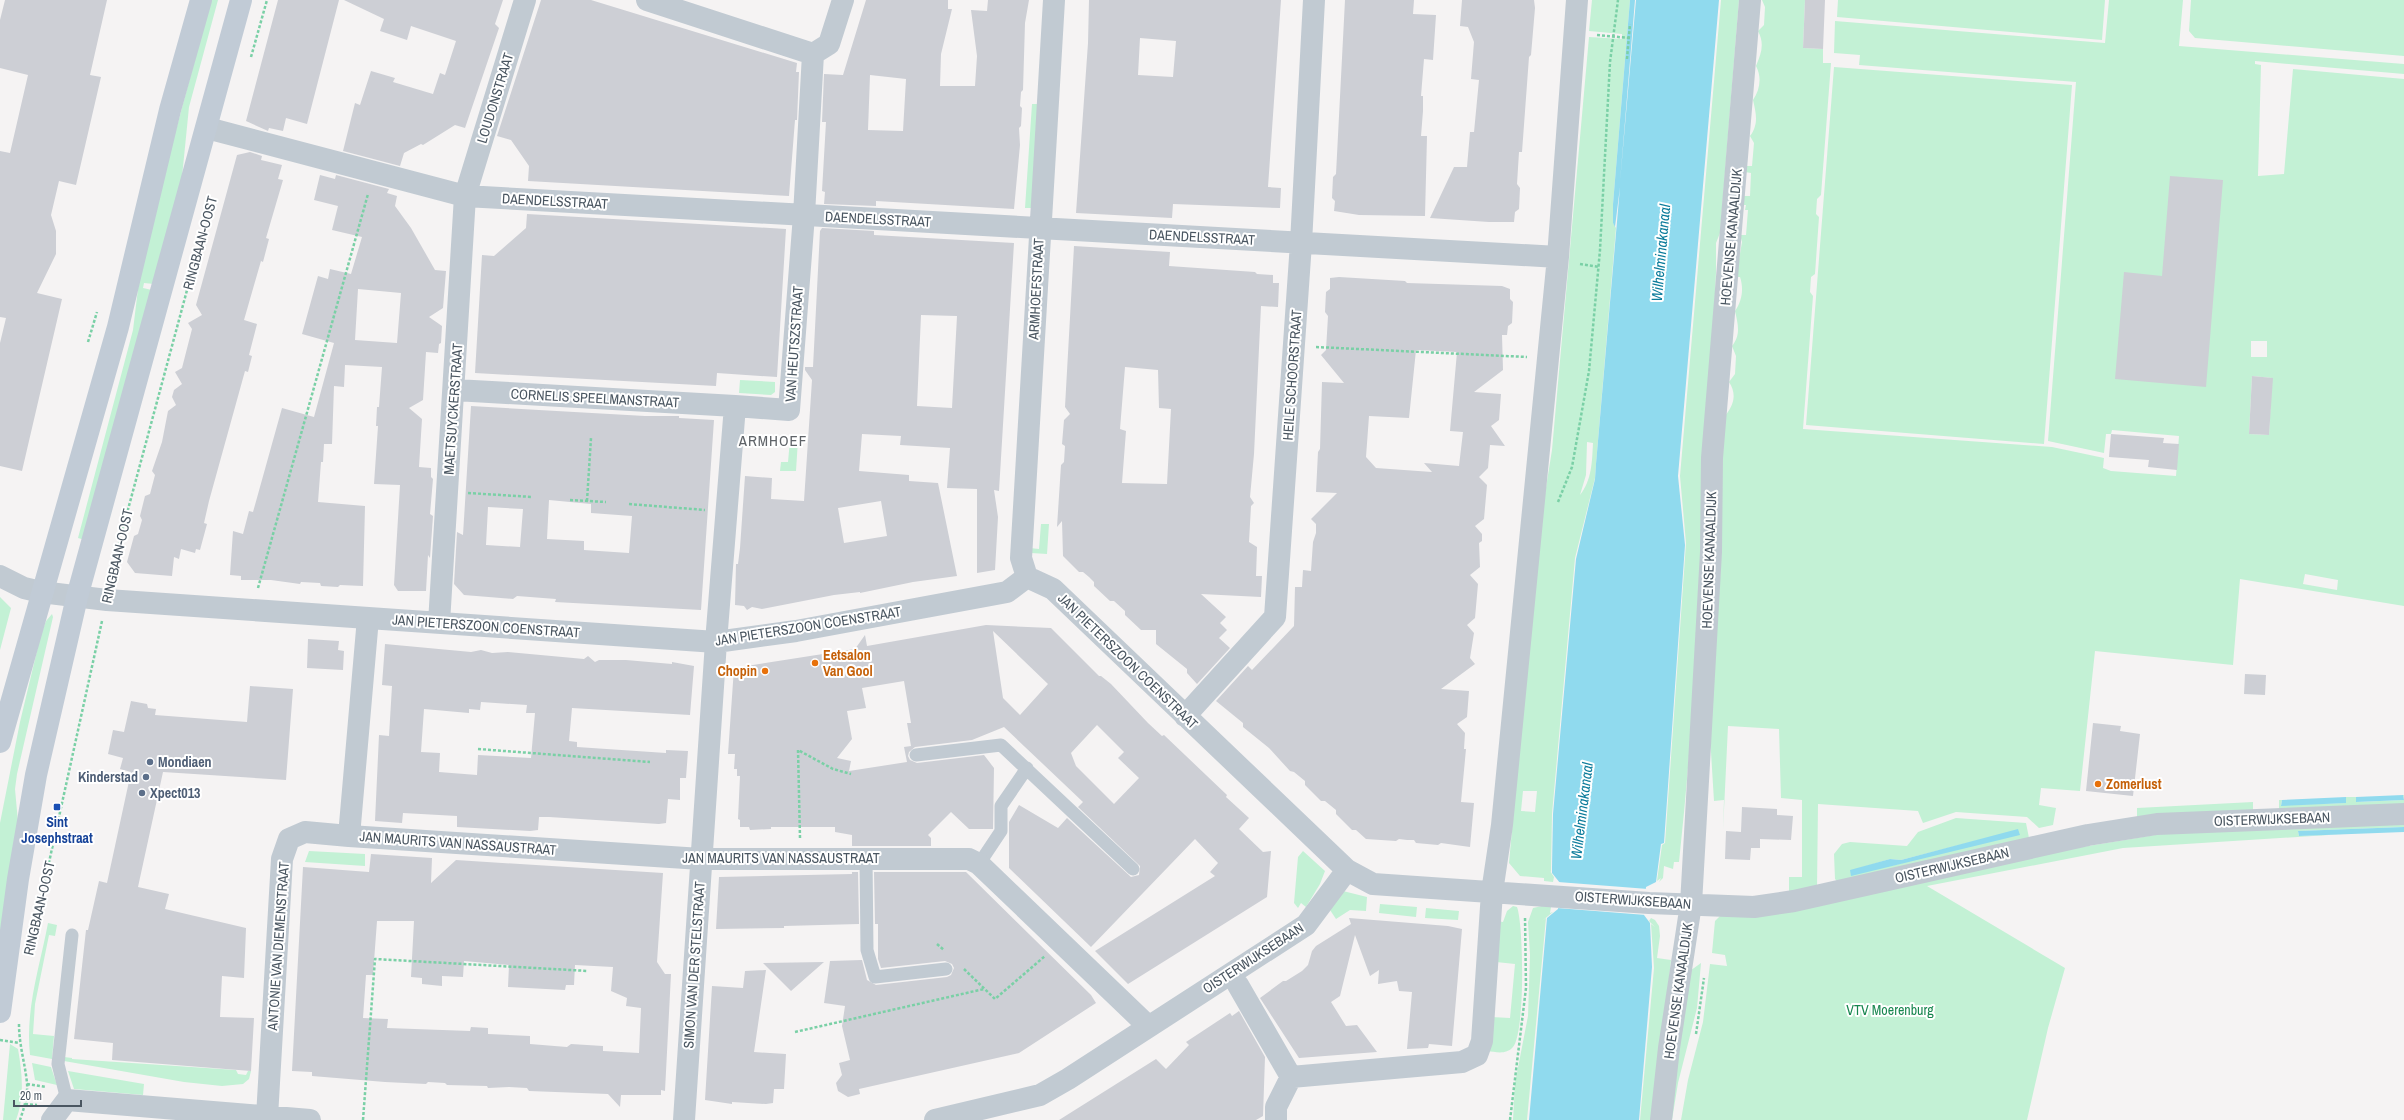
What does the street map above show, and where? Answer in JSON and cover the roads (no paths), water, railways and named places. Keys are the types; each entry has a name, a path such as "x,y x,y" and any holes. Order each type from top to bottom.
{"main road":[{"path":"0,742 41,592 118,328 170,110 200,0"},
{"name":"RINGBAAN-OOST","path":"10,1014 18,878 36,774 77,597 241,0"}],"street":[{"name":"LOUDONSTRAAT","path":"465,196 525,0"},
{"path":"647,0 813,54 829,44 843,0"},
{"name":"ARMHOEFSTRAAT","path":"1027,577 1021,558 1039,228 1054,0"},
{"name":"HEILE SCHOORSTRAAT","path":"1185,716 1275,617 1301,243 1314,0"},
{"path":"1291,1077 1462,1062 1477,1055 1482,1041 1492,892 1502,825 1558,257 1577,0"},
{"name":"HOEVENSE KANAALDIJK","path":"1661,1120 1669,1048 1691,904 1711,552 1712,458 1750,0"},
{"name":"VAN HEUTSZSTRAAT","path":"735,406 788,410 804,215 813,54"},
{"name":"DAENDELSSTRAAT","path":"207,128 465,196 1558,257"},
{"name":"MAETSUYCKERSTRAAT","path":"439,623 455,390 465,196"},
{"name":"CORNELIS SPEELMANSTRAAT","path":"455,390 735,406"},
{"path":"716,642 735,406"},
{"path":"0,576 24,588 77,597"},
{"name":"JAN PIETERSZOON COENSTRAAT","path":"77,597 716,642 796,631 1007,592 1027,577 1053,589 1347,870"},
{"path":"349,836 368,618"},
{"name":"SIMON VAN DER STELSTRAAT","path":"684,1120 716,642"},
{"name":"OISTERWIJKSEBAAN","path":"936,1120 1040,1094 1068,1079 1306,925 1347,870 1373,884 1555,895 1649,903 1754,906 1794,902 2088,835 2157,824 2404,814"},
{"name":"ANTONIE VAN DIEMENSTRAAT","path":"267,1117 282,859 289,839 305,832 349,836"},
{"name":"JAN MAURITS VAN NASSAUSTRAAT","path":"349,836 701,859 958,857 969,859 979,864 1148,1026"},
{"path":"1238,985 1291,1077"},
{"path":"1276,1120 1276,1107 1291,1077"},
{"path":"52,1120 67,1100 310,1120"}],"lane":[{"path":"916,755 1001,745 1133,869"},
{"path":"979,864 1001,832 1001,806 1027,768"},
{"path":"866,858 867,950 875,977 946,969"},
{"path":"67,1100 58,1064 72,935"}],"water":[{"name":"Wilhelminakanaal","path":"1630,0 1635,0 1620,182 1636,0 1719,0 1678,476 1685,545 1664,843 1661,844 1656,882 1646,887 1644,915 1650,923 1652,967 1639,1120 1529,1120 1547,918 1558,909 1560,883 1552,873 1553,814 1576,559 1595,479 1620,187 1615,227 1613,223 1613,204"},
{"path":"2403,795 2404,800 2356,802 2356,797"},
{"path":"2346,797 2346,803 2281,806 2282,800"},
{"path":"2404,827 2404,832 2299,836 2298,831"},
{"path":"2018,829 2020,835 1851,876 1850,870 1890,859 1901,860"}],"place":[{"name":"Eetsalon Van Gool","path":"815,663"},
{"name":"Chopin","path":"765,671"},
{"name":"Mondiaen","path":"150,762"},
{"name":"Kinderstad","path":"146,777"},
{"name":"Zomerlust","path":"2098,784"},
{"name":"Xpect013","path":"142,793"},
{"name":"Sint Josephstraat","path":"57,807"}],"district":[{"name":"ARMHOEF","path":"773,441"}],"park label":[{"name":"VTV Moerenburg","path":"1890,1010"}]}
